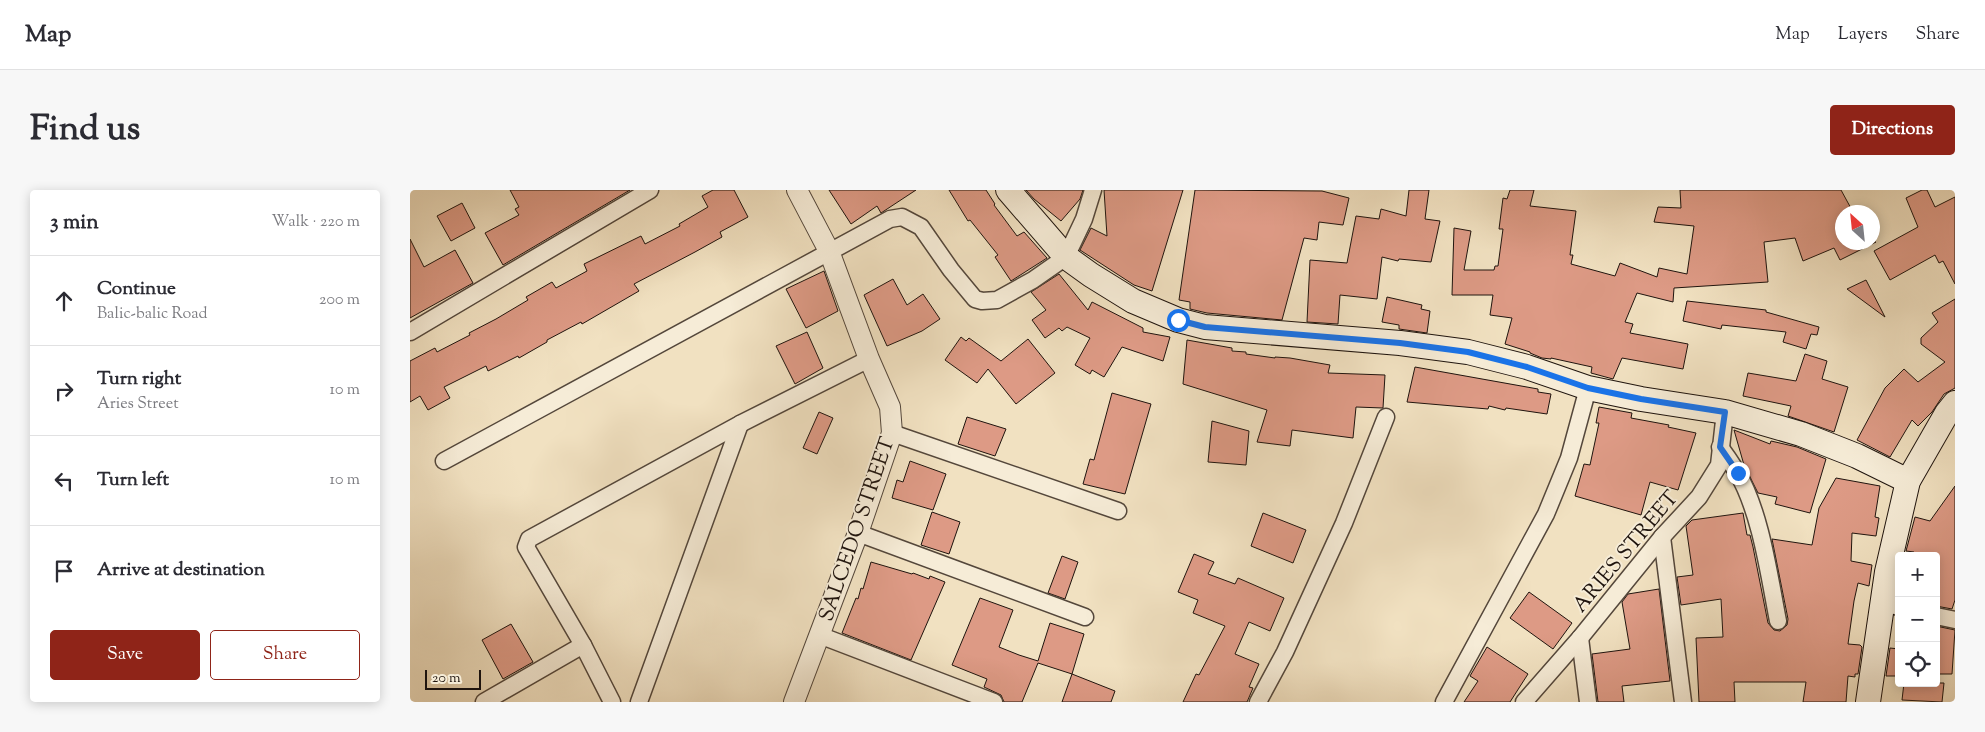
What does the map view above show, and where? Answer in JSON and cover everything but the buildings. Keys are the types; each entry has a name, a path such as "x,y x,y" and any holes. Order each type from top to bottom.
{"main road":[{"path":"1008,190 1066,257 1133,301 1187,322 1205,327 1400,343 1468,352 1527,367 1588,388 1641,399 1725,412 1810,438 1857,456 1908,481"},
{"path":"1868,702 1891,605 1887,572 1908,481 1947,413 1955,403"}],"street":[{"path":"410,332 650,190"},
{"name":"SALCEDO STREET","path":"794,702 858,533 892,433 890,407 869,360 830,251 797,190"},
{"path":"444,461 890,219 902,217 921,228 975,299 982,302 997,300 1032,280 1066,257 1084,219 1093,190"},
{"path":"612,702 583,645 526,548 529,539 740,424 869,360"},
{"path":"1444,702 1546,514 1569,458 1588,388"},
{"name":"ARIES STREET","path":"1524,702 1580,638 1662,537 1699,497 1719,465 1725,412"},
{"path":"1258,702 1285,652 1344,523 1386,417"},
{"path":"639,702 740,424"},
{"path":"892,433 1118,511"},
{"path":"1720,447 1738,473 1752,507 1766,561 1778,621"},
{"path":"858,533 1085,617"},
{"path":"1662,537 1683,702"},
{"path":"1940,617 1955,620"},
{"path":"819,635 994,702"},
{"path":"1580,638 1588,702"},
{"path":"484,702 583,645"}],"route":[{"path":"1178,320 1205,327 1400,343 1468,352 1527,367 1588,388 1641,399 1725,412 1720,447 1738,473"}]}
